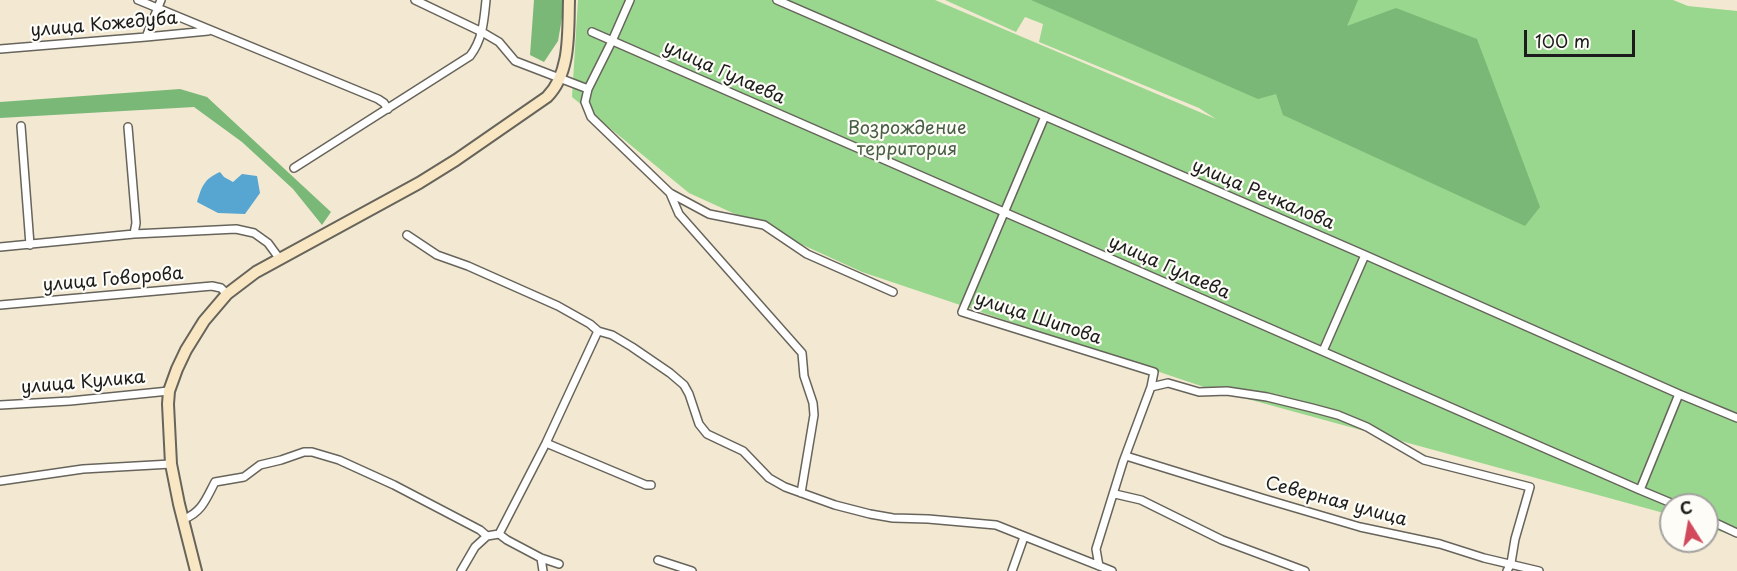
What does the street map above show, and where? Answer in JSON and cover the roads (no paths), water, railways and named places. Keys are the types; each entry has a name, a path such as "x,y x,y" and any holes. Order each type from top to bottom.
{"main road":[{"path":"196,571 171,464 168,418 169,391 193,337 227,294 255,272 419,183 541,102 555,90 565,60 569,0"}],"street":[{"name":"улица Кожедуба","path":"138,0 378,99 388,109"},
{"path":"146,38 161,0"},
{"path":"416,0 499,42 515,61 588,89"},
{"path":"294,168 470,56 478,46 482,32 486,0"},
{"path":"630,0 588,89 585,102 591,117 670,193 710,214 764,225 807,254 893,292"},
{"name":"улица Речкалова","path":"777,0 1737,418"},
{"name":"улица Кожедуба","path":"0,49 146,38 211,30"},
{"name":"улица Гулаева","path":"592,32 1659,498"},
{"name":"улица Шипова","path":"1045,116 962,312 1154,372 1150,387"},
{"path":"21,126 30,244"},
{"path":"128,127 136,223 134,234"},
{"path":"670,193 679,214 802,353 804,376 813,403 814,415 801,494"},
{"path":"0,247 134,234 236,229 254,233 268,243 279,258"},
{"path":"407,235 438,255 558,306 598,331 612,335 670,373 684,385 699,424 707,434 743,451 769,478 801,494 870,514 893,518 996,525 1112,571"},
{"path":"1323,351 1365,255"},
{"name":"улица Говорова","path":"0,305 212,286 221,288 227,294"},
{"path":"499,534 546,443 598,331"},
{"path":"1099,566 1096,549 1150,387 1168,383 1199,392 1227,391 1267,397 1329,413 1367,427 1424,460 1530,487 1507,571"},
{"name":"улица Кулика","path":"0,405 169,391"},
{"path":"1640,490 1680,394"},
{"path":"546,443 646,485 651,484"},
{"path":"184,519 198,511 214,482 244,477 260,465 304,452 312,452 339,460 393,485 480,530 486,536"},
{"name":"Северная улица","path":"1126,456 1360,527 1440,544 1484,558 1539,571"},
{"path":"0,481 83,469 171,464"},
{"path":"1114,494 1141,500 1222,540 1305,571"},
{"path":"1719,525 1737,533"},
{"path":"460,571 475,547 486,536 499,534 541,558 559,564"},
{"path":"1011,571 1024,537"},
{"path":"541,558 543,571"},
{"path":"658,560 692,571"}],"water":[{"path":"220,172 233,182 242,174 257,176 260,193 245,214 218,213 197,202 204,184 210,177"}],"park label":[{"name":"Возрождение территория","path":"907,139"}]}
